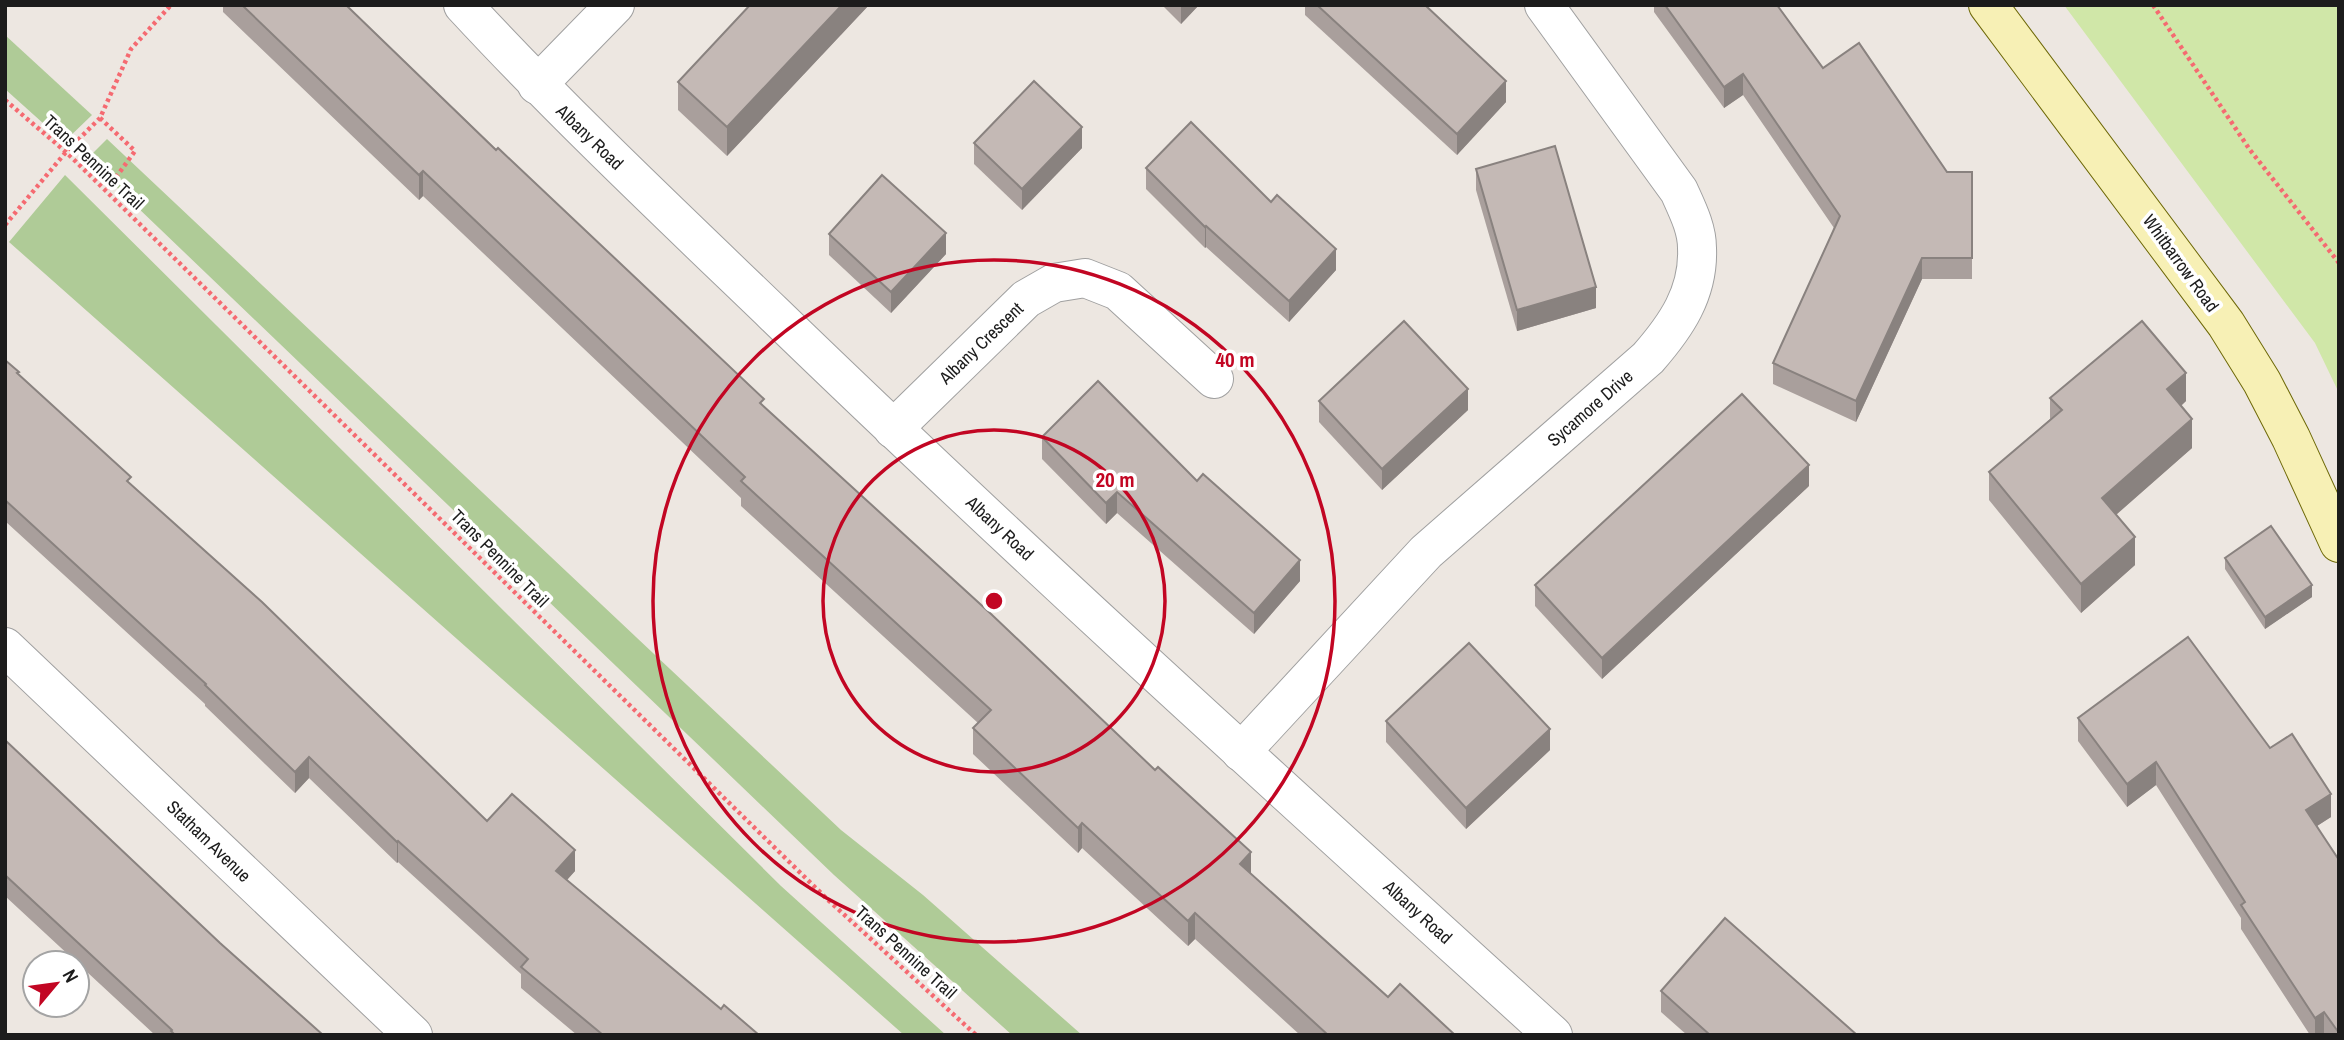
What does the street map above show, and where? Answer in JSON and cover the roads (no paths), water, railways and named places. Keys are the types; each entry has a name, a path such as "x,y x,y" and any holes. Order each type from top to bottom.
{"street":[{"name":"Albany Road","path":"463,5 537,85 893,429 1241,752 1553,1035"},
{"path":"537,85 615,5"},
{"name":"Sycamore Drive","path":"1241,752 1426,552 1648,358 1671,332 1685,309 1693,280 1697,248 1692,220 1679,191 1545,5"},
{"name":"Whitbarrow Road","path":"1988,5 2226,324 2262,382 2291,438 2339,543"},
{"name":"Albany Crescent","path":"893,429 1026,299 1054,283 1085,278 1118,292 1214,379"},
{"name":"Statham Avenue","path":"5,647 413,1035"}]}
